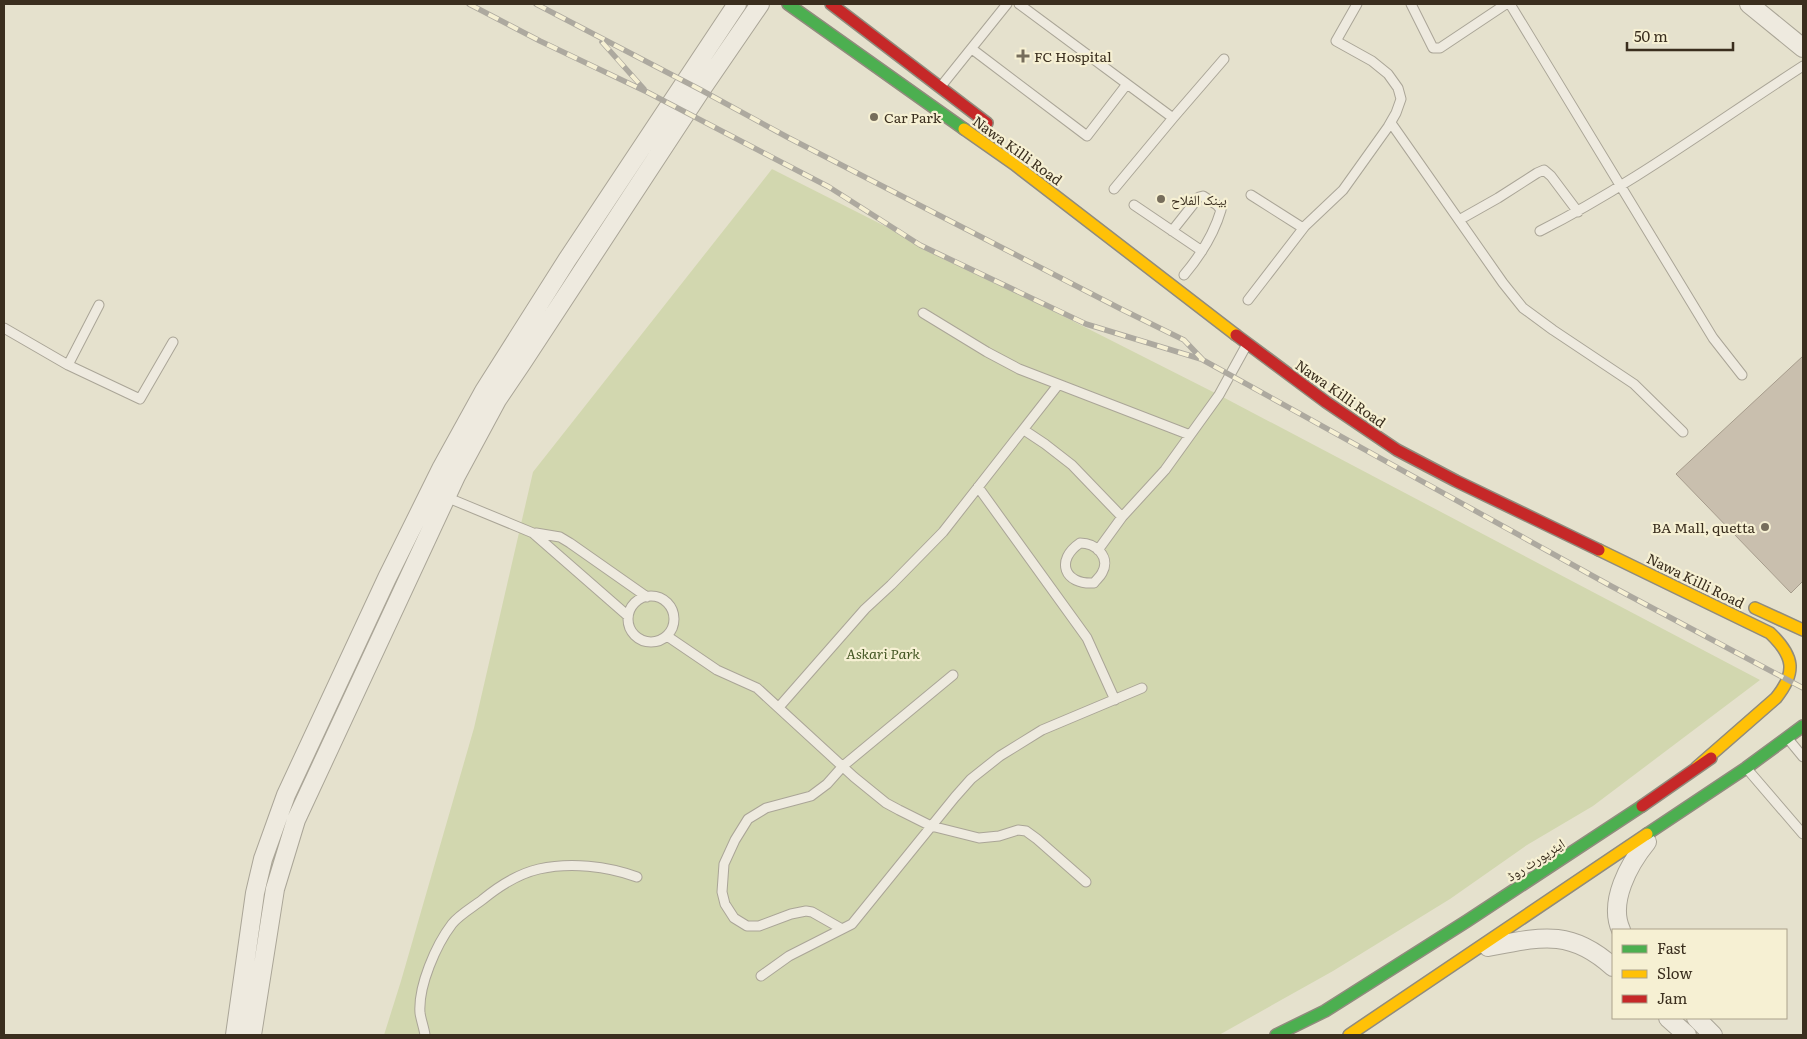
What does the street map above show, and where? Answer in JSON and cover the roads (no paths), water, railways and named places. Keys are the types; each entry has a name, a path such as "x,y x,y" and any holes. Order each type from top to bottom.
{"main road":[{"name":"Nawa Killi Road","path":"788,4 1014,164 1248,344 1326,402 1397,450 1456,481 1770,633 1780,641 1785,649 1790,672 1789,680 1785,687 1776,698 1697,767"},
{"name":"Nawa Killi Road","path":"831,4 996,130"},
{"name":"Nawa Killi Road","path":"1749,605 1803,630"},
{"name":"ایئرپورٹ روڈ","path":"1276,1035 1325,1011 1467,921 1621,820 1770,718"},
{"path":"1349,1035 1746,768 1803,726"},
{"path":"1297,1035 1325,1011"}],"street":[{"path":"235,1035 255,893 263,859 286,795 387,578 442,467 484,391 737,4"},
{"path":"252,1035 275,889 296,820 446,497 507,385 760,4"},
{"path":"1753,5 1803,48"},
{"path":"1621,929 1618,910 1619,894 1625,875 1638,853 1661,824"},
{"path":"1476,949 1534,939 1553,938 1573,941 1590,949 1598,953 1612,966"},
{"path":"1669,1019 1687,1035"},
{"path":"1697,1019 1713,1035"}],"lane":[{"path":"940,87 1007,4"},
{"path":"1019,4 1173,118"},
{"path":"1248,300 1303,228 1343,190 1391,123 1401,99 1398,88 1388,74 1372,61 1336,41 1357,4"},
{"path":"1411,4 1432,48 1440,48 1506,4"},
{"path":"1510,4 1713,338 1742,375"},
{"path":"972,49 1087,136 1128,84"},
{"path":"1114,189 1224,59"},
{"path":"1540,231 1578,212 1708,130 1803,66"},
{"path":"1391,123 1523,308 1634,384 1683,432"},
{"path":"1459,220 1544,170 1551,176 1578,212"},
{"path":"1251,195 1303,228"},
{"path":"1172,232 1199,197 1202,196 1217,205 1221,210 1219,218 1202,251 1184,275"},
{"path":"1134,204 1202,251"},
{"path":"68,365 100,305"},
{"path":"924,313 993,356 1019,369 1190,435"},
{"path":"4,328 68,365 140,399 173,342"},
{"path":"1098,550 1122,517 1165,470 1219,395 1248,344"},
{"path":"779,707 865,610 943,532 1058,385"},
{"path":"1024,430 1072,465 1122,517"},
{"path":"978,486 1087,638 1115,700"},
{"path":"446,497 533,533 560,538 570,543 646,597"},
{"path":"533,533 628,616"},
{"path":"1080,543 1088,543 1098,550 1103,559 1102,574 1094,583 1084,584 1073,580 1068,575 1065,567 1067,556 1073,548 1080,543"},
{"path":"646,597 660,597 668,603 674,612 674,622 671,632 663,639 654,643 643,641 635,636 629,627 628,616 632,607 640,600 646,597"},
{"path":"667,636 717,670 757,688 886,803 931,826 979,838 999,836 1018,830 1026,831 1086,882"},
{"path":"842,929 812,912 806,911 791,914 759,926 747,926 734,918 725,904 722,892 724,864 735,840 748,819 766,808 811,796 827,784 843,766 953,675"},
{"path":"761,976 789,956 852,924 971,779 1000,756 1042,730 1142,688"},
{"path":"1788,738 1803,757"},
{"path":"1746,768 1803,834"},
{"path":"425,1035 420,1011 429,967 438,945 453,922 495,890 514,877 539,869 594,866 637,877"}],"railway":[{"path":"469,4 540,41 647,92 829,187 920,245 1086,324 1201,359"},
{"path":"536,4 789,138 1184,340 1203,360 1611,586 1803,688"},
{"path":"602,42 644,89"}],"place":[{"name":"FC Hospital","path":"1023,56"},
{"name":"Car Park","path":"874,117"},
{"name":"بینک الفلاح","path":"1161,199"},
{"name":"BA Mall, quetta","path":"1765,527"}],"park label":[{"name":"Askari Park","path":"883,653"}]}
